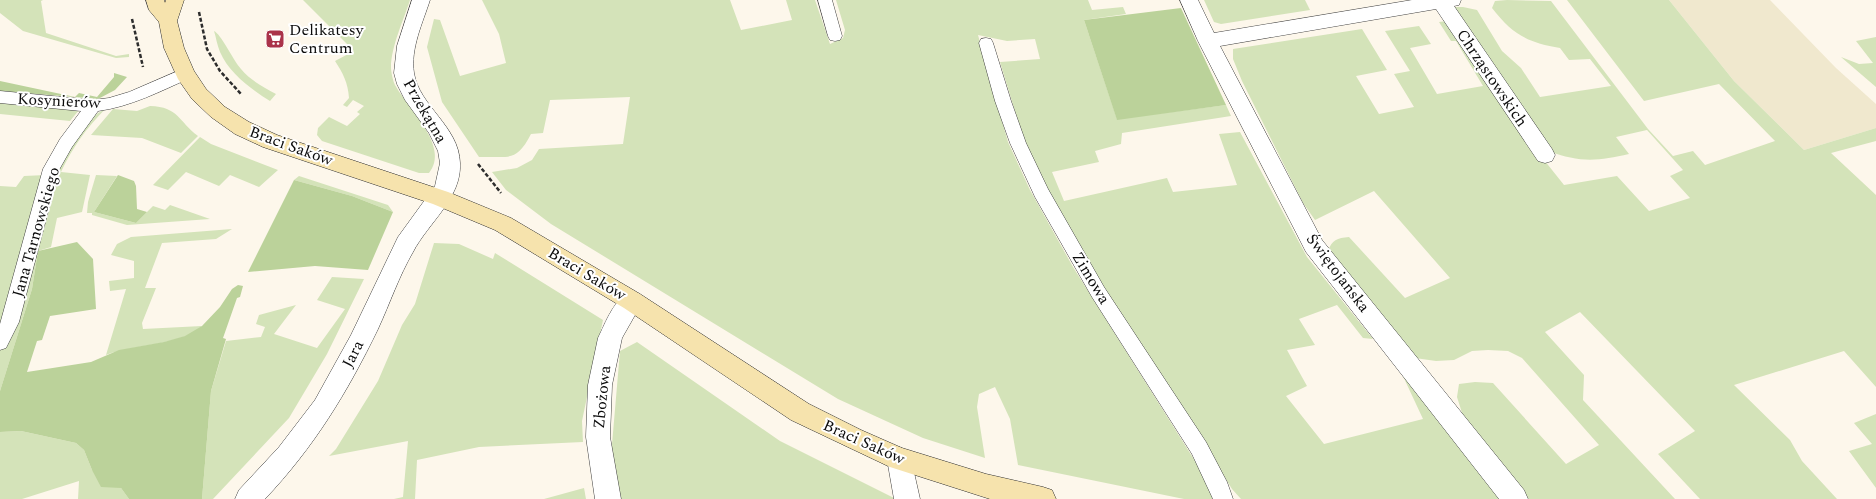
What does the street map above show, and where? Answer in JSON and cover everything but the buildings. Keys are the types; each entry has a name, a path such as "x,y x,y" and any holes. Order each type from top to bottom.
{"street":[{"name":"Braci Saków","path":"155,0 156,5 168,21 174,48 185,74 199,94 218,112 242,128 270,141 440,198 503,224 632,301 800,412 899,459 986,486 1043,499"},
{"path":"168,21 175,0"},
{"name":"Przekątna","path":"421,0 405,56 404,74 411,91 443,136 450,162 450,177 440,198"},
{"name":"Świętojańska","path":"1189,0 1208,41 1314,246 1515,499"},
{"path":"1208,41 1444,0"},
{"name":"Chrząstowskich","path":"1444,0 1545,155"},
{"name":"Jara","path":"252,498 324,406 343,375 406,244 422,219 440,198"},
{"name":"Zbożowa","path":"608,499 598,437 600,385 610,338 619,319 632,301"},
{"path":"899,459 907,499"}],"lane":[{"path":"825,0 835,36"},
{"name":"Zimowa","path":"986,43 1003,101 1018,143 1041,192 1098,292 1199,448 1224,499"},
{"name":"Kosynierów","path":"0,97 93,106 109,104 147,91 185,74"},
{"name":"Jana Tarnowskiego","path":"0,342 10,322 51,169 66,143 93,106"}],"path":[{"path":"199,9 207,49 220,71 245,96"},
{"path":"132,15 147,91"}],"shaded area":[{"path":"1669,0 1770,0 1836,68 1876,104 1876,128 1804,150 1734,81"}],"green space":[{"path":"0,0 43,0 41,1 46,33 116,56 129,54 129,57 116,58 23,31 0,13"},
{"path":"303,0 410,0 393,51 391,71 395,85 425,128 431,140 435,151 434,163 429,173 419,173 322,141 317,135 318,128 329,117 347,126 360,114 357,112 364,106 353,100 347,107 343,105 349,98 348,88 345,78 335,61 354,51"},
{"path":"482,0 730,0 741,30 792,20 786,0 815,0 830,44 843,38 845,30 836,0 1088,0 1092,10 1123,7 1126,14 1084,20 1117,119 1226,105 1231,116 1122,133 1121,144 1095,151 1099,162 1052,172 1064,201 1167,178 1173,192 1237,185 1219,134 1240,132 1307,257 1373,339 1363,338 1337,305 1299,319 1315,345 1287,350 1307,386 1286,396 1324,444 1423,419 1395,359 1506,499 1241,499 1232,489 1110,297 1052,199 1026,148 1000,62 1040,59 1035,39 1007,41 978,35 1008,142 1030,190 1073,267 1212,488 1215,499 1184,499 1018,465 1010,419 995,387 979,394 977,407 985,458 923,438 838,399 551,224 506,190 492,172 517,168 532,160 539,149 623,144 630,97 550,100 543,133 531,134 521,150 511,156 479,157 442,102 427,47 434,19 440,20 460,76 506,63 499,34"},
{"path":"1204,0 1305,0 1310,10 1221,24 1214,22"},
{"path":"1567,0 1669,0 1734,81 1804,150 1876,128 1876,141 1831,153 1876,195 1876,387 1844,351 1734,385 1790,440 1802,461 1837,499 1700,499 1658,454 1695,431 1580,312 1545,332 1584,375 1583,400 1675,499 1529,499 1463,416 1457,397 1459,384 1475,382 1493,383 1566,464 1599,445 1522,358 1508,351 1472,351 1454,360 1436,361 1415,358 1328,251 1331,244 1336,240 1349,237 1405,298 1450,278 1374,191 1315,220 1303,203 1242,81 1233,59 1233,49 1362,29 1387,70 1356,76 1379,114 1414,107 1394,74 1410,71 1385,31 1419,26 1431,44 1410,48 1437,94 1483,86 1456,41 1451,41 1439,22 1447,21 1525,136 1564,185 1617,176 1649,211 1690,198 1670,176 1683,170 1647,130 1616,137 1629,154 1589,160 1570,158 1549,151 1451,7 1463,7 1477,10 1502,51 1521,68 1540,97 1611,86 1590,59 1569,60 1560,48 1530,40 1514,31 1492,8 1495,1 1551,1 1648,129 1673,156 1693,151 1705,165 1775,141 1719,84 1644,101"},
{"path":"1181,8 1226,105 1117,120 1084,20"},
{"path":"214,31 220,37 238,65 248,77 276,94 270,101 248,86 229,67 220,52"},
{"path":"1876,37 1876,87 1841,57 1859,64 1873,63 1856,41"},
{"path":"114,73 127,77 115,90 98,99 0,91 0,81 75,97 79,93 97,97 114,77"},
{"path":"0,102 79,110 70,121 0,114"},
{"path":"150,106 160,107 173,112 198,136 181,153 142,138 91,135 113,109 137,111"},
{"path":"106,108 81,138 61,172 90,175 82,212 57,218 51,247 38,251 32,289 0,391 0,186 16,187 24,176 46,175 92,117"},
{"path":"200,137 211,144 278,170 259,187 230,175 219,186 186,172 168,190 153,185"},
{"path":"96,175 117,176 94,212 136,223 153,206 165,210 170,205 210,219 127,225 92,215 92,213 87,213 88,202"},
{"path":"118,175 134,181 136,186 137,209 147,212 136,223 94,212"},
{"path":"299,176 388,205 393,212 352,196 294,180"},
{"path":"294,180 352,196 393,212 368,270 315,266 248,272"},
{"path":"232,229 216,239 162,243 145,288 156,288 142,323 143,329 202,326 193,333 170,341 117,351 106,355 126,289 110,291 109,281 134,278 134,261 111,255 117,244 131,237"},
{"path":"77,242 93,259 96,309 50,316 42,340 37,341 27,372 91,362 119,350 164,342 185,336 202,326 220,307 232,289 238,285 243,286 240,297 237,298 223,338 226,339 211,391 202,499 129,499 121,488 101,487 84,450 76,443 21,431 0,432 0,391 32,289 38,251"},
{"path":"434,243 459,244 493,259 495,253 603,320 582,421 583,442 479,447 417,460 415,499 394,499 403,497 408,441 329,456 336,449 378,381 402,325 415,304"},
{"path":"332,277 364,279 327,354 289,418 213,499 202,499 211,391 226,341 261,337 265,327 256,324 259,315 296,305 274,334 317,348 345,309 317,300"},
{"path":"637,342 780,441 896,499 619,499 611,456 620,351"},
{"path":"1876,414 1876,488 1849,451 1872,444 1854,423"},
{"path":"21,431 76,443 84,450 92,470 121,488 129,499 78,499 79,481 22,499 0,499 0,432"},
{"path":"584,488 586,499 544,499"}],"place":[{"name":"Delikatesy Centrum","path":"275,39"}]}
